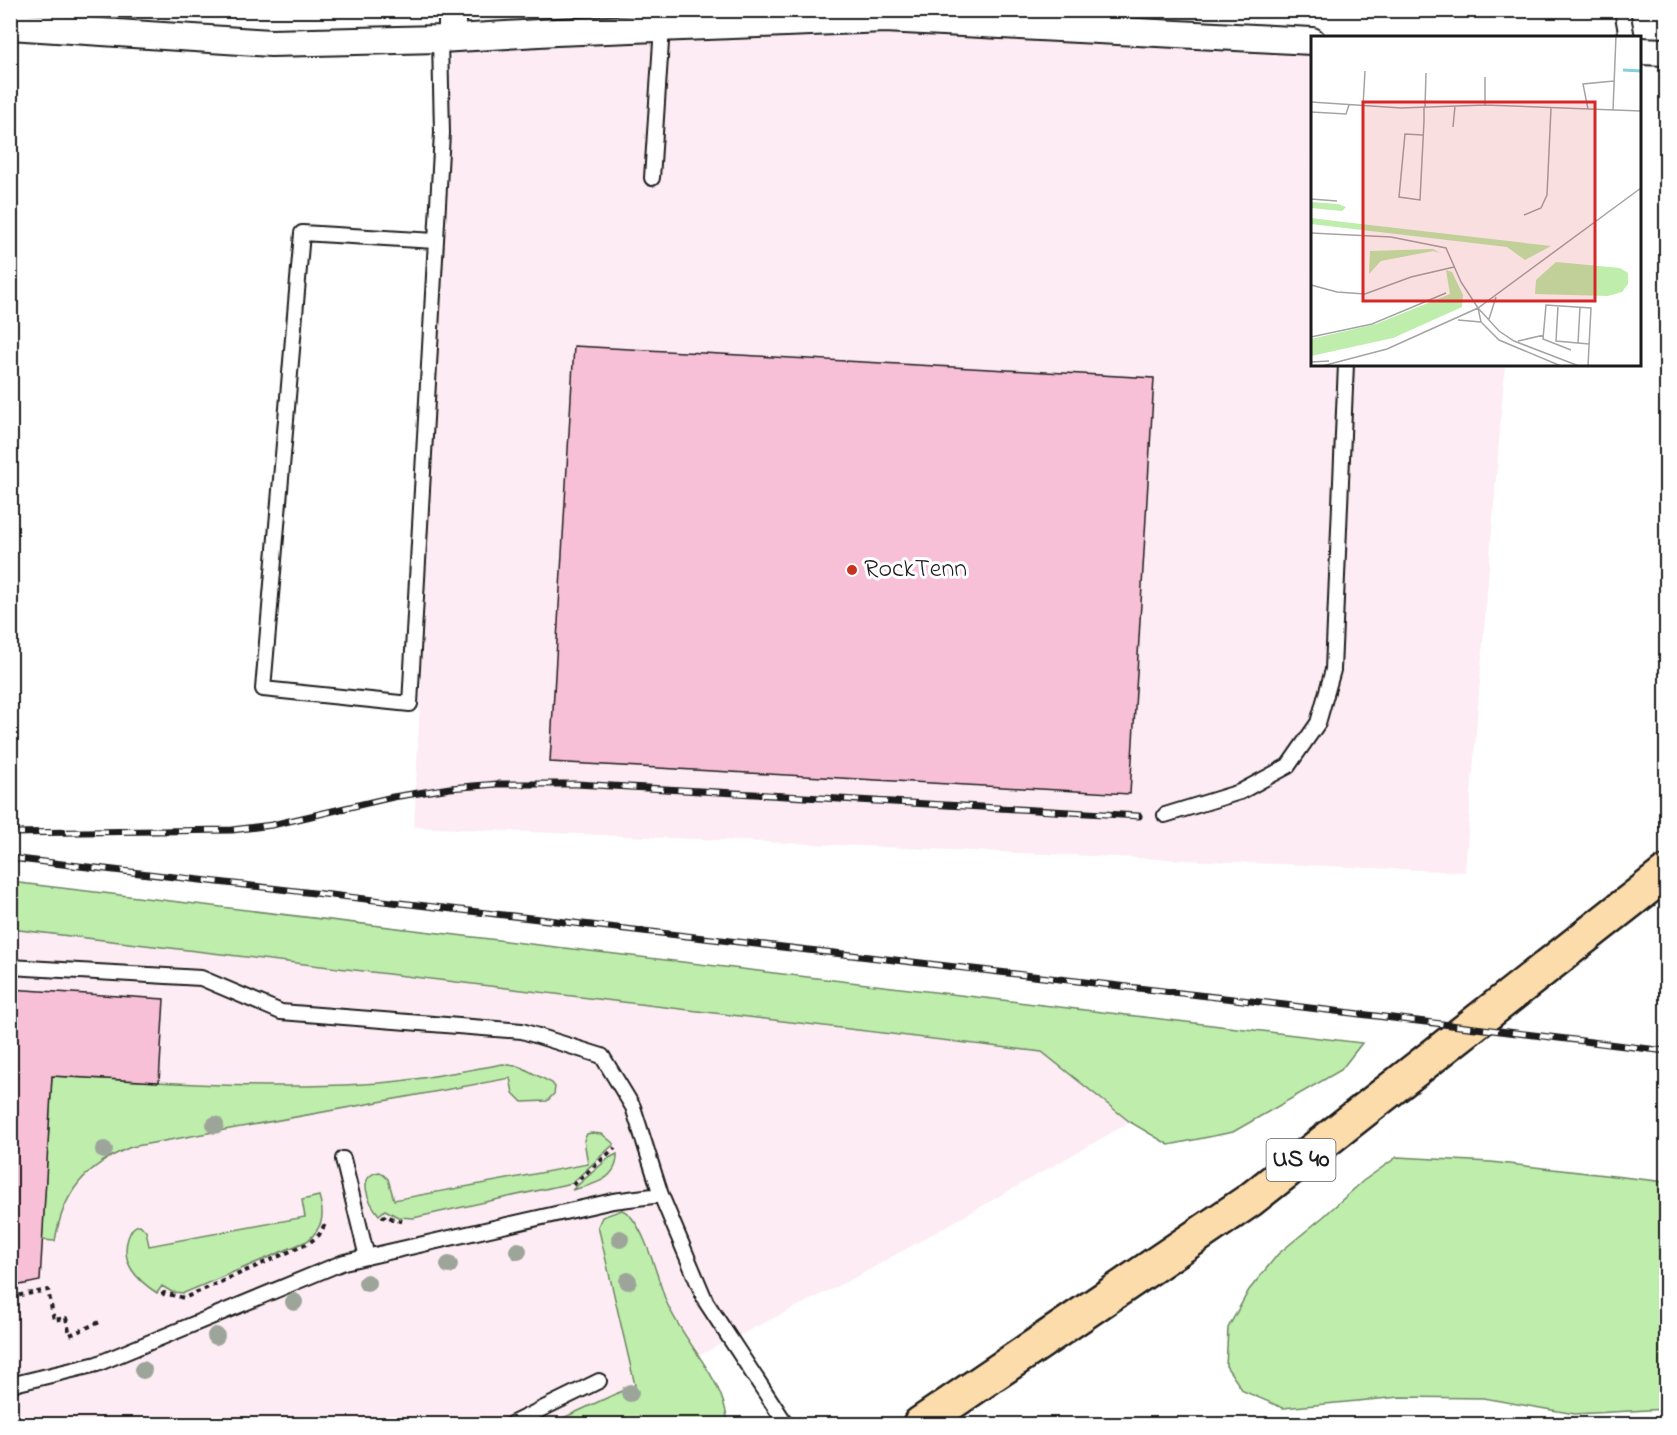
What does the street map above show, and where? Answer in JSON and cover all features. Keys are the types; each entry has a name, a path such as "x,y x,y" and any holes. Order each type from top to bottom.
{"main road":[{"name":"US 40","path":"920,1425 1250,1200 1666,873"},
{"path":"952,1425 975,1388"}],"street":[{"path":"446,39 452,10"},
{"path":"10,26 272,43 446,39 885,15 1311,41"},
{"path":"1641,51 1666,52"}],"lane":[{"path":"1622,10 1627,36"},
{"path":"652,178 662,27"},
{"path":"435,241 303,233 263,689 410,705 446,39"},
{"path":"1165,815 1240,792 1288,766 1318,723 1333,670 1346,366"},
{"path":"10,967 201,978 281,1012 522,1031 602,1056 633,1107 661,1195 706,1302 786,1425"},
{"path":"343,1159 367,1257"},
{"path":"10,1385 97,1364 344,1262 613,1201 661,1195"},
{"path":"511,1425 599,1381"}],"path":[{"path":"569,1188 615,1149"},
{"path":"382,1218 386,1215 400,1222 413,1221"},
{"path":"162,1295 164,1293 184,1298 309,1243 319,1235 325,1224 327,1225"},
{"path":"10,1297 48,1290 54,1320 66,1317 70,1335 102,1321"}],"shaded area":[{"path":"885,19 1311,41 1311,366 1505,366 1465,872 414,827 452,38"},
{"path":"11,929 1219,1072 858,1276 562,1424 11,1424"}],"green space":[{"path":"11,882 1362,1043 1341,1070 1233,1132 1169,1145 1130,1122 1042,1052 11,929"},
{"path":"503,1064 521,1067 552,1083 555,1087 554,1094 547,1101 522,1102 513,1093 510,1078 131,1147 115,1154 89,1172 70,1195 55,1241 42,1240 52,1076 208,1085 324,1086 398,1081"},
{"path":"587,1134 602,1134 614,1144 572,1183 413,1218 398,1217 385,1210 379,1215 371,1204 366,1190 368,1178 380,1172 388,1179 394,1200 588,1164 584,1140"},
{"path":"617,1154 613,1170 602,1180 572,1190 609,1158"},
{"path":"1397,1157 1491,1162 1666,1182 1666,1409 1575,1414 1483,1398 1400,1397 1283,1408 1243,1391 1226,1366 1228,1328 1249,1290 1278,1254 1363,1181"},
{"path":"319,1196 322,1209 321,1221 307,1241 184,1293 172,1292 162,1286 157,1293 137,1276 128,1263 126,1247 135,1226 140,1225 146,1231 149,1246 305,1217 302,1200"},
{"path":"622,1210 630,1215 643,1237 666,1301 719,1391 728,1424 550,1424 635,1385 598,1226 602,1217"}],"building":[{"name":"RockTenn","path":"574,346 1154,378 1130,794 550,762"},
{"path":"10,989 164,999 159,1082 52,1076 40,1281 10,1287"}],"railway":[{"path":"10,833 232,830 272,825 393,797 450,788 497,784 576,784 1139,816"},
{"path":"10,858 1666,1051"}],"place":[{"name":"RockTenn","path":"852,570"}]}
